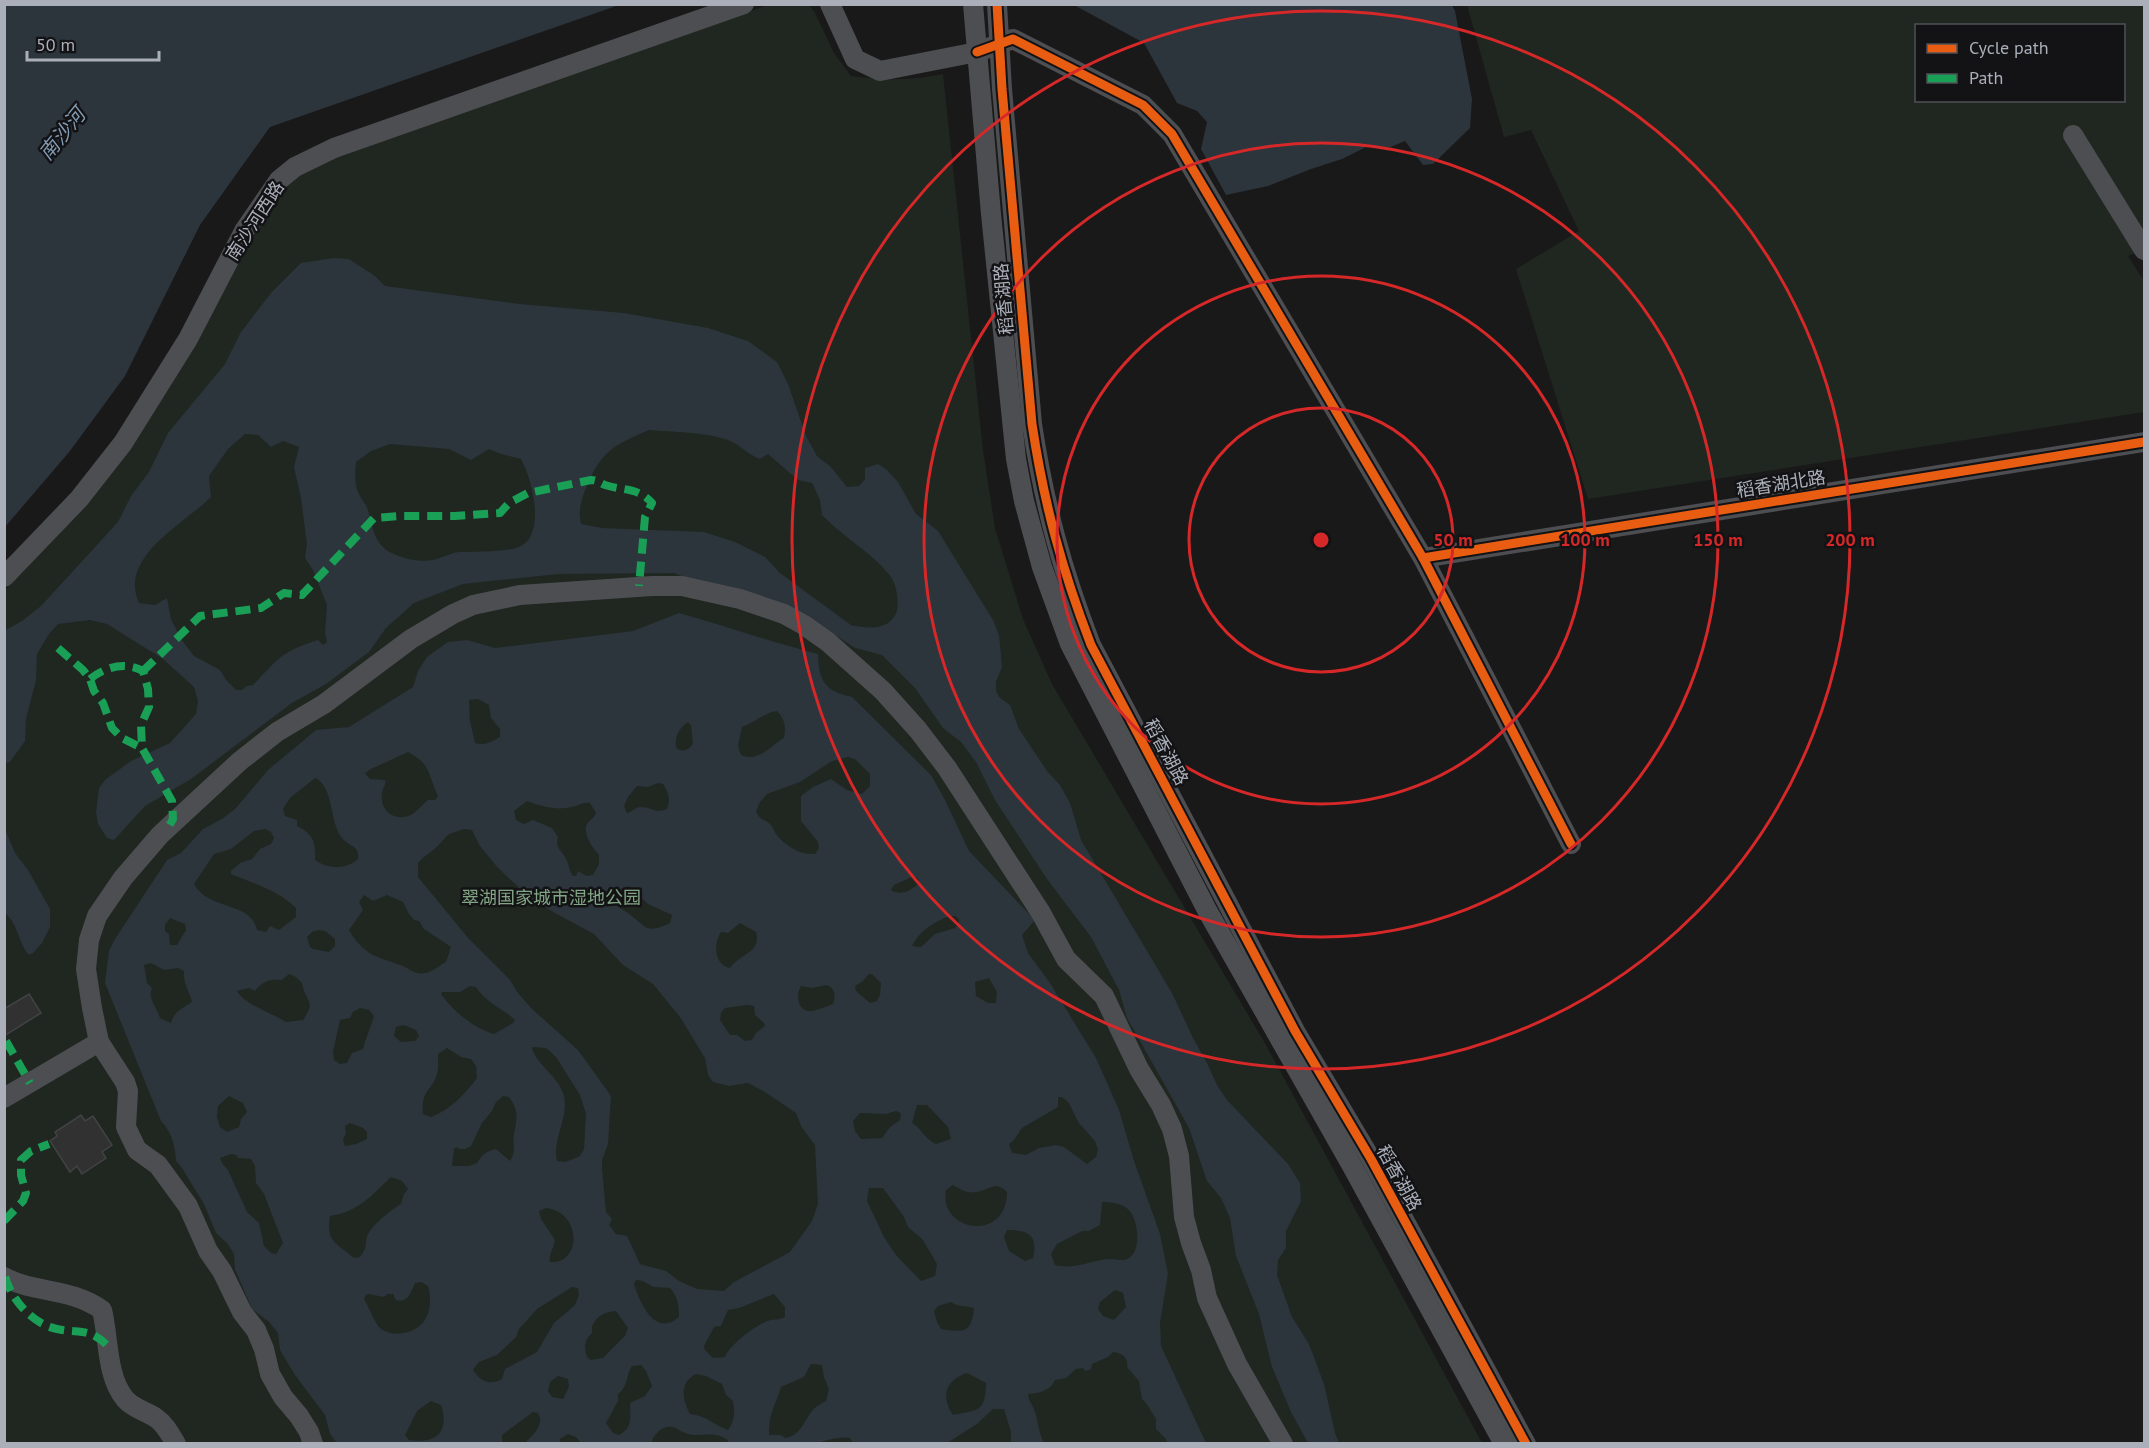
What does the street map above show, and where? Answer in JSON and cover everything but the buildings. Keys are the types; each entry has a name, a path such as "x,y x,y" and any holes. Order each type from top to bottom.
{"street":[{"name":"南沙河西路","path":"4,578 79,499 123,443 188,339 244,231 279,180 295,167 334,148 744,4"},
{"path":"830,4 855,59 880,71 977,52 1013,39 1143,105 1172,134 1423,558 1571,844"},
{"name":"稻香湖路","path":"974,6 993,237 1016,459 1024,501 1042,567 1070,644 1208,912 1352,1166 1504,1443"},
{"name":"稻香湖路","path":"997,6 1032,424 1040,477 1054,538 1070,590 1091,645 1295,1031 1371,1159 1526,1443"},
{"path":"2073,135 2145,250"},
{"name":"稻香湖北路","path":"1423,558 2145,442"},
{"path":"313,1443 309,1432 270,1374 264,1349 256,1330 242,1312 227,1280 208,1251 188,1206 158,1165 137,1150 126,1127 128,1100 125,1082 99,1042 86,969 89,940 97,916 123,878 168,828 240,761 277,732 324,704 411,639 453,614 473,605 520,596 602,588 682,586 760,605 784,614 828,642 883,691 918,730 947,768 1041,913 1065,959 1104,996 1139,1070 1161,1105 1172,1129 1179,1156 1184,1217 1201,1270 1207,1298 1237,1364 1283,1443"},
{"path":"4,1098 99,1042"},
{"path":"4,1277 32,1286 75,1295 92,1302 102,1310 114,1382 125,1399 163,1424 176,1443"}],"green space":[{"name":"翠湖国家城市湿地公园","path":"768,5 808,5 814,11 834,53 851,76 897,79 943,74 983,450 995,528 1023,619 1052,684 1266,1045 1482,1443 5,1443 4,591 77,514 277,194 299,174 337,156"},
{"path":"1467,5 2144,5 2144,250 2128,256 2144,281 2144,412 1588,499 1516,269 1579,231 1531,130 1504,137"}],"water":[{"name":"南沙河","path":"5,4 619,5 270,127 200,225 125,376 70,451 5,527"},
{"path":"1074,5 1452,5 1472,99 1470,128 1433,164 1423,165 1405,141 1391,147 1366,147 1342,159 1268,186 1226,195 1201,149 1207,122 1197,111 1177,103 1144,43"},
{"path":"333,258 349,259 375,276 385,286 520,304 624,313 708,328 748,341 777,362 788,384 806,436 817,456 831,467 847,487 859,486 865,479 865,468 878,464 898,482 916,514 938,531 993,620 999,635 1002,667 996,682 996,691 999,697 1010,705 1019,729 1047,771 1060,785 1070,803 1081,840 1172,993 1217,1085 1227,1100 1288,1164 1300,1183 1301,1201 1286,1231 1286,1248 1278,1260 1277,1275 1292,1317 1309,1344 1324,1384 1339,1443 1308,1443 1291,1412 1272,1367 1259,1314 1236,1256 1230,1218 1221,1198 1207,1181 1189,1128 1127,1018 1119,990 1091,937 1047,879 995,800 976,762 961,742 943,728 915,688 882,655 855,648 832,633 674,573 559,574 463,584 414,603 386,628 369,652 326,684 292,703 191,779 145,806 114,840 107,838 98,824 96,812 99,788 106,779 131,761 170,743 196,714 198,701 194,687 163,659 107,624 90,620 58,624 37,654 36,680 26,719 25,741 10,762 5,763 4,631 41,606 118,522 131,496 149,472 168,433 225,364 241,332 271,293 301,263","holes":["649,430 718,437 733,442 760,459 768,454 798,480 812,483 820,500 822,515 876,561 891,577 897,597 894,617 885,625 880,626 851,625 780,573 765,557 735,542 704,532 602,528 581,524 581,501 597,465 610,451","245,434 258,435 271,447 283,441 299,447 294,467 307,544 305,558 313,570 327,605 325,633 327,642 323,645 318,640 288,652 253,685 242,690 236,690 220,670 194,656 181,639 171,619 167,598 155,605 139,603 135,586 138,571 145,556 171,530 211,497 209,476 228,449","390,444 449,449 471,460 489,449 521,459 533,492 535,506 533,531 528,541 513,549 459,552 427,561 405,558 385,549 376,537 367,508 357,490 355,470 356,462 371,451"]},
{"path":"679,613 818,654 820,672 825,684 835,692 852,697 931,775 969,851 1035,920 1022,935 1028,953 1050,983 1096,1058 1119,1110 1160,1234 1168,1274 1160,1323 1161,1346 1206,1443 1167,1443 1156,1429 1156,1419 1142,1399 1139,1381 1127,1367 1126,1359 1113,1352 1108,1357 1092,1364 1091,1369 1086,1371 1082,1368 1076,1369 1066,1378 1055,1380 1044,1391 1028,1394 1044,1443 1011,1443 1011,1432 1004,1409 993,1409 977,1424 947,1443 853,1443 850,1438 838,1438 819,1443 727,1443 728,1440 716,1435 691,1435 670,1427 659,1431 651,1443 581,1443 576,1437 568,1434 560,1439 560,1443 525,1443 539,1426 540,1417 538,1413 533,1412 502,1435 502,1443 337,1443 330,1434 325,1415 295,1375 280,1350 278,1333 269,1322 252,1309 235,1269 234,1254 227,1243 216,1233 204,1204 176,1161 172,1140 161,1121 105,983 109,951 167,860 181,853 203,829 235,809 268,770 316,730 349,727 413,687 418,671 427,657 448,642 467,640 495,648 633,631","holes":["478,699 489,705 491,718 500,729 500,737 482,744 475,743 470,721 469,700","777,711 784,723 784,738 759,755 748,757 741,755 738,746 742,727","688,722 691,725 693,744 686,750 677,749 676,738 682,727","408,752 421,761 428,770 438,796 435,800 428,800 414,813 396,817 383,806 382,793 385,780 370,779 365,773","848,757 855,759 870,774 870,786 862,794 847,790 831,779 813,787 801,796 801,821 818,842 819,848 815,854 804,853 789,846 756,812 760,802 767,794 800,782 832,761","315,778 325,788 338,831 342,838 356,849 358,859 343,867 331,867 320,863 315,860 313,840 307,832 297,826 297,820 285,816 283,809 290,798","658,783 663,784 668,795 667,809 656,811 641,807 627,813 624,806 637,786 648,787","527,801 554,808 590,803 596,813 587,824 586,832 591,845 599,855 599,864 593,875 587,876 578,871 576,876 573,876 566,858 558,847 558,837 552,828 533,820 524,824 516,820 514,811","265,829 271,832 274,838 271,844 260,849 252,859 240,863 231,871 231,874 265,888 289,902 296,908 296,917 279,930 270,926 266,932 257,930 247,914 201,893 194,884 214,854 231,849 254,831","465,829 472,830 480,846 498,868 529,897 594,934 623,965 653,984 680,1017 705,1058 708,1075 713,1082 729,1086 748,1083 796,1113 802,1128 815,1145 818,1204 812,1221 790,1252 734,1282 724,1291 697,1289 679,1281 666,1271 640,1264 627,1236 616,1234 609,1225 612,1219 606,1212 602,1160 608,1144 611,1096 578,1050 532,1009 510,980 469,939 418,877 418,863 448,835","914,876 918,879 918,884 902,893 891,890 894,885","629,886 648,904 672,915 670,923 650,929 616,905 611,897 618,890","364,895 373,901 387,895 403,902 414,920 419,921 424,929 451,947 446,962 430,971 416,973 372,954 361,946 349,930 363,910 359,902","950,916 959,919 959,924 955,928 935,934 921,947 912,946 923,931","170,918 185,924 186,930 177,945 170,945 169,934 165,931 165,925","740,923 756,932 756,944 730,968 718,958 716,948 721,932 728,933","325,931 335,939 335,946 329,952 310,947 307,937 312,932","151,963 164,970 178,968 184,971 185,983 192,1002 182,1008 171,1023 160,1018 151,992 152,988 147,983 144,965","289,974 302,983 310,1005 303,1020 286,1022 252,1004 237,991 249,988 255,991 267,981 282,980","872,974 881,983 877,1001 870,1003 856,991 855,986","989,978 997,992 996,1003 988,1003 976,996 975,982","826,985 833,990 834,995 833,1004 811,1011 804,1010 798,997 801,986 812,988","470,986 476,987 489,1001 515,1020 494,1034 471,1023 441,994 442,992 460,992","754,1006 755,1015 765,1026 756,1033 752,1040 745,1041 737,1035 730,1035 720,1020 721,1013 725,1008","360,1008 369,1010 374,1016 363,1049 352,1053 347,1063 340,1064 334,1060 333,1052 340,1020 350,1018 353,1012","404,1025 416,1030 419,1036 415,1041 401,1042 394,1036 396,1027","447,1048 461,1057 471,1059 476,1066 477,1078 457,1101 431,1117 423,1114 423,1106 427,1092 438,1072 438,1054","532,1048 546,1048 556,1057 580,1095 586,1114 584,1149 580,1156 565,1162 557,1161 556,1153 565,1104 558,1083 538,1060","229,1096 243,1103 247,1112 241,1119 239,1127 227,1132 220,1127 217,1117 218,1106","503,1096 509,1097 516,1115 514,1150 510,1161 496,1149 485,1154 477,1163 469,1166 452,1166 454,1149 457,1147 465,1149 471,1146 496,1102","1058,1097 1062,1097 1069,1103 1078,1122 1095,1141 1098,1150 1096,1157 1087,1164 1064,1147 1056,1145 1039,1148 1026,1155 1012,1153 1009,1144 1022,1128 1058,1107","917,1105 927,1105 948,1127 951,1139 936,1144 912,1123","896,1111 901,1113 900,1120 890,1127 882,1138 861,1139 855,1131 853,1121 860,1113 886,1114","350,1123 367,1132 367,1139 345,1146 343,1139 346,1134 345,1126","231,1154 238,1158 251,1159 255,1166 256,1183 264,1194 283,1243 276,1254 271,1253 264,1246 259,1223 247,1212 220,1158","391,1177 402,1181 408,1189 401,1204 368,1234 360,1257 354,1258 337,1245 331,1237 329,1225 330,1216 356,1207","953,1185 970,1192 996,1186 1003,1188 1007,1192 1004,1208 996,1219 986,1225 974,1226 962,1223 952,1215 946,1204 946,1190","869,1188 883,1188 904,1217 908,1227 923,1240 937,1264 935,1276 921,1281 896,1255 884,1237 867,1201","1102,1202 1123,1206 1129,1210 1135,1220 1136,1248 1133,1254 1124,1260 1110,1259 1077,1266 1055,1265 1051,1254 1057,1244 1100,1225","546,1208 566,1218 572,1227 574,1237 568,1255 550,1262 555,1240 541,1219 539,1211","1007,1230 1021,1231 1030,1235 1033,1239 1033,1258 1025,1261 1009,1251 1004,1237","636,1280 653,1287 670,1288 676,1298 679,1317 663,1323 650,1316 637,1292 634,1284","421,1282 428,1286 429,1311 423,1323 418,1327 398,1334 380,1328 364,1299 368,1294 384,1297 387,1294 393,1294 396,1300 400,1301 408,1296 415,1283","572,1287 578,1288 579,1295 575,1305 554,1323 537,1352 505,1369 502,1379 493,1382 482,1380 473,1370 479,1362 497,1355 516,1337 519,1329 537,1309","1115,1290 1123,1293 1126,1307 1114,1320 1103,1316 1098,1309 1100,1302","774,1294 785,1307 785,1317 771,1320 752,1329 732,1346 725,1357 713,1358 705,1350 704,1346 714,1327 721,1326 728,1310","951,1302 974,1308 969,1327 961,1331 941,1329 934,1311 938,1306","616,1311 628,1328 625,1336 603,1358 591,1360 587,1357 585,1344 592,1333 592,1326 599,1317","811,1364 822,1365 829,1389 826,1401 814,1409 795,1434 785,1438 781,1435 769,1435 781,1387 804,1377","641,1365 652,1386 645,1396 630,1403 629,1425 619,1435 613,1433 606,1423 618,1401 618,1394 624,1388 632,1366","967,1373 986,1383 982,1405 975,1410 953,1415 946,1395 950,1384","696,1374 722,1384 726,1395 734,1405 733,1420 728,1430 702,1417 690,1414 684,1397 687,1382","558,1376 568,1379 569,1387 563,1399 552,1397 548,1391 550,1382","431,1401 441,1405 444,1422 438,1434 427,1440 409,1440 405,1435 417,1411"]},
{"path":"5,829 15,853 28,870 50,909 50,927 42,943 32,954 28,954 13,922 5,913"}],"marked path":[{"path":"143,671 200,616 261,608 284,593 302,595 374,518 500,513 509,503 528,493 591,480 636,492 652,503 645,517 639,586"},
{"path":"58,648 90,679 94,691 103,703 112,728 122,738 142,748"},
{"path":"90,679 102,671 115,667 129,666 143,671 148,689 149,707 141,725 142,748 172,801 173,819 168,828"},
{"path":"6,1041 30,1083"},
{"path":"4,1221 23,1201 26,1193 21,1175 21,1160 31,1151 49,1144"},
{"path":"5,1277 8,1286 24,1310 39,1322 57,1329 84,1332 96,1336 109,1347"}],"cycle path":[{"path":"997,4 1002,89 1032,424 1048,509 1063,563 1091,645 1295,1031 1371,1159 1526,1444"},
{"path":"977,52 1013,39 1143,105 1172,134 1423,558 1571,844"},
{"path":"1423,558 2144,442"}]}
